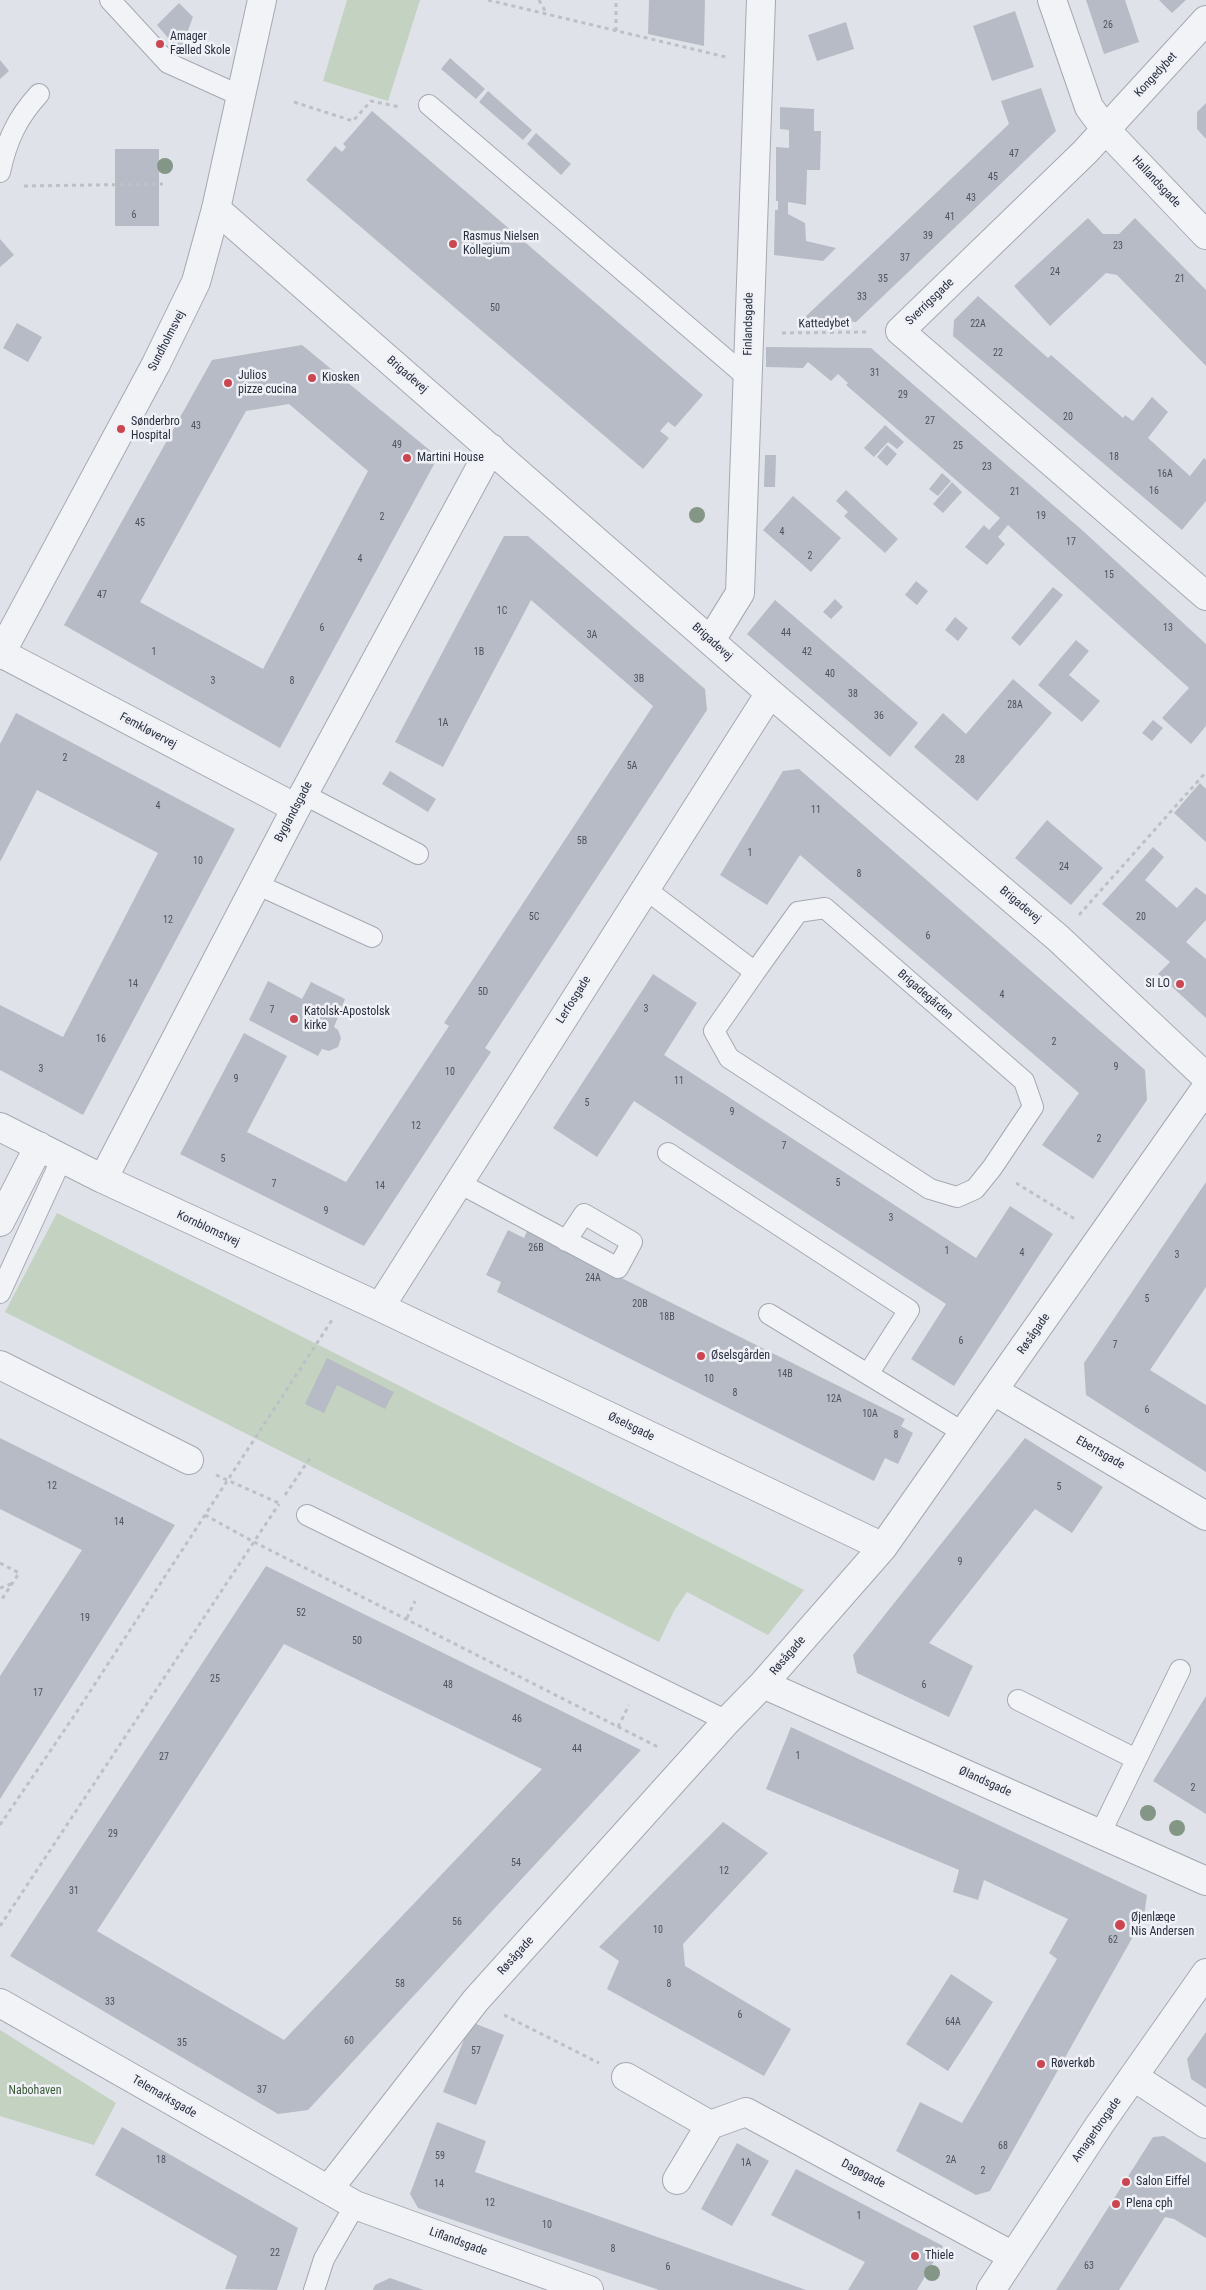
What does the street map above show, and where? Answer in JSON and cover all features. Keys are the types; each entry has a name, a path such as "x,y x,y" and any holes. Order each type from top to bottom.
{"street":[{"name":"Sundholmsvej","path":"1,654 156,364 196,282 216,209 262,0"},
{"name":"Finlandsgade","path":"712,640 740,593 760,0"},
{"path":"1052,0 1083,91 1090,107 1105,130"},
{"name":"Kongedybet","path":"1105,130 1206,20"},
{"name":"Hallandsgade","path":"1105,130 1206,235"},
{"name":"Sverrigsgade","path":"1105,130 1085,152 900,331 1206,596"},
{"name":"Brigadevej","path":"216,209 712,640 770,693 1058,938 1206,1077"},
{"name":"Byglandsgade","path":"103,1179 299,801 491,448"},
{"name":"Femkløvervej","path":"1,654 299,801"},
{"name":"Lerfosgade","path":"380,1307 644,888 770,693"},
{"name":"Røsågade","path":"328,2190 476,2000 727,1721 763,1684 883,1547 1206,1088"},
{"name":"Kornblomstvej","path":"0,1127 103,1179 380,1307"},
{"path":"0,1222 50,1152"},
{"name":"Øselsgade","path":"380,1307 883,1547"},
{"path":"0,1365 189,1460"},
{"name":"Ebertsgade","path":"994,1391 1206,1516"},
{"name":"Ølandsgade","path":"763,1684 1206,1881"},
{"name":"Amagerbrogade","path":"991,2290 1100,2124 1206,1973"},
{"name":"Telemarksgade","path":"0,2003 328,2190"},
{"path":"626,2076 710,2126 677,2180"},
{"path":"1134,2077 1206,2124"},
{"name":"Dagøgade","path":"710,2126 746,2112 1013,2256"},
{"name":"Liflandsgade","path":"328,2190 355,2205 590,2290"}],"lane":[{"path":"110,0 168,63 241,96"},
{"path":"0,172 6,145 24,110 39,94"},
{"path":"429,105 748,378"},
{"path":"299,801 418,854"},
{"path":"256,884 372,937"},
{"path":"644,888 755,972"},
{"name":"Brigadegården","path":"825,908 1024,1081 1033,1107 992,1168 974,1189 957,1197 930,1189 729,1058 714,1031 755,972 798,912 825,908"},
{"path":"0,1293 50,1152"},
{"path":"668,1153 909,1310 868,1374"},
{"path":"458,1183 566,1241"},
{"path":"769,1314 964,1433"},
{"path":"307,1515 727,1721"},
{"path":"1100,1834 1180,1670"},
{"path":"1018,1700 1136,1759"},
{"path":"314,2290 324,2259 355,2205"}],"path":[{"path":"488,0 734,59"},
{"path":"539,0 548,15"},
{"path":"616,0 616,31"},
{"path":"294,102 353,121 371,101 419,111 429,105"},
{"path":"20,187 163,184"},
{"name":"Kattedybet","path":"749,336 775,333 900,331"},
{"path":"1058,938 1206,772"},
{"path":"992,1168 1102,1236"},
{"path":"0,1825 76,1713 349,1294"},
{"path":"0,1926 310,1458"},
{"path":"189,1460 227,1481 307,1515"},
{"path":"205,1515 254,1542 666,1751"},
{"path":"0,1563 19,1573 0,1602"},
{"path":"0,1588 12,1584"},
{"path":"476,2000 626,2076"}],"green space":[{"path":"347,0 420,0 388,101 323,81"},
{"path":"57,1213 804,1590 768,1635 687,1592 674,1611 659,1642 5,1312"},
{"name":"Nabohaven","path":"0,2030 116,2103 94,2145 0,2116"}],"building":[{"path":"649,0 705,0 704,46 648,34"},
{"path":"1086,0 1125,0 1139,42 1104,54"},
{"path":"1159,0 1186,0 1172,13"},
{"path":"179,3 193,17 180,52 157,25"},
{"path":"1015,11 1034,67 992,81 973,26"},
{"path":"846,22 854,49 817,61 808,35"},
{"path":"450,58 485,89 476,99 441,69"},
{"path":"0,60 9,71 0,79"},
{"path":"1041,88 1056,131 856,322 803,319 1009,124 1001,101"},
{"path":"488,91 532,130 523,140 479,102"},
{"path":"1206,103 1206,139 1197,129 1197,112"},
{"path":"780,107 814,109 814,131 821,131 820,170 807,170 806,205 788,202 788,214 805,223 806,241 836,248 823,261 774,255 775,210 778,210 778,201 776,201 776,147 789,148 789,130 780,129"},
{"name":"Rasmus Nielsen Kollegium","path":"372,111 703,395 675,427 668,422 660,431 669,438 643,469 306,180 335,146 342,152 346,147 343,144"},
{"path":"536,133 571,164 561,175 527,144"},
{"path":"115,149 159,149 159,226 115,226"},
{"path":"1088,218 1103,234 1119,234 1135,218 1206,290 1206,366 1117,275 1106,273 1050,326 1014,286"},
{"path":"0,239 14,255 0,267"},
{"path":"978,296 1048,358 1051,355 1123,418 1125,415 1133,421 1152,397 1168,412 1148,438 1190,476 1204,458 1206,460 1206,501 1182,530 953,336 954,320"},
{"path":"17,323 42,337 28,362 3,348"},
{"path":"302,345 438,457 280,748 64,625 212,360","holes":["289,404 368,471 263,669 140,602 246,411"]},
{"path":"766,347 871,348 1082,530 1206,644 1206,726 1191,744 1162,718 1189,688 1008,525 998,537 1005,544 987,565 965,547 984,525 989,530 1000,518 846,385 848,383 838,374 831,381 808,362 803,368 766,367"},
{"path":"885,425 904,442 897,449 888,442 874,457 864,448"},
{"path":"887,445 897,454 887,466 877,457"},
{"path":"765,455 776,455 775,487 764,487"},
{"path":"942,473 951,481 938,496 929,489"},
{"path":"952,482 962,492 943,513 933,504"},
{"path":"846,490 898,539 885,553 844,516 848,512 836,501"},
{"path":"793,496 841,538 811,572 763,530"},
{"path":"504,536 528,536 705,689 707,710 485,1048 491,1052 364,1246 180,1154 244,1033 287,1056 247,1132 346,1182 449,1026 444,1023 653,706 531,600 443,767 395,742"},
{"path":"916,581 928,591 917,605 905,595"},
{"path":"1053,587 1063,595 1020,646 1011,638"},
{"path":"835,599 843,607 831,619 823,612"},
{"path":"775,600 918,723 890,757 747,634"},
{"path":"955,617 968,628 958,641 945,630"},
{"path":"1076,640 1089,651 1069,675 1100,701 1082,722 1038,685"},
{"path":"1013,679 1052,713 977,801 914,747 943,713 966,734"},
{"path":"16,713 235,829 83,1115 0,1070 0,1005 63,1037 158,853 37,790 0,862 0,744"},
{"path":"1153,720 1163,728 1152,741 1142,733"},
{"path":"799,769 1145,1070 1147,1100 1093,1179 1042,1145 1079,1093 800,855 767,905 720,875 783,771"},
{"path":"390,771 436,799 428,812 382,784"},
{"path":"1200,783 1206,789 1206,842 1174,813"},
{"path":"1047,820 1103,868 1071,905 1015,858"},
{"path":"1153,847 1164,857 1145,880 1177,908 1196,887 1206,895 1206,920 1186,942 1206,959 1206,1018 1158,974 1170,962 1102,904"},
{"path":"653,974 697,1003 664,1055 976,1258 1010,1206 1053,1234 954,1386 911,1359 946,1304 634,1101 597,1157 553,1128"},
{"name":"Katolsk-Apostolsk kirke","path":"268,981 302,999 311,982 345,999 334,1027 338,1030 341,1038 338,1047 329,1051 322,1049 318,1056 249,1020"},
{"path":"1206,1182 1206,1287 1150,1370 1206,1405 1206,1472 1086,1395 1084,1363"},
{"name":"Øselsgården","path":"508,1230 524,1238 527,1231 905,1419 901,1426 913,1433 898,1464 885,1458 874,1481 497,1292 501,1282 486,1275"},
{"path":"327,1358 394,1392 385,1409 337,1385 324,1413 305,1404"},
{"path":"0,1438 175,1525 0,1799 0,1676 82,1550 0,1509"},
{"path":"1025,1438 1103,1487 1072,1533 1035,1509 929,1643 973,1666 949,1717 857,1673 853,1655"},
{"path":"266,1566 641,1750 308,2110 278,2114 10,1956","holes":["284,1644 542,1769 284,2040 97,1931"]},
{"path":"1206,1696 1206,1814 1153,1781"},
{"path":"791,1727 1147,1895 1144,1917 990,2191 976,2195 896,2151 920,2102 962,2123 1057,1959 1049,1953 1068,1919 984,1880 978,1900 953,1892 959,1870 766,1789"},
{"path":"723,1822 768,1853 683,1944 685,1966 791,2029 764,2076 607,1989 619,1961 599,1947"},
{"path":"951,1974 993,2002 948,2071 906,2044"},
{"path":"471,2022 504,2035 476,2105 443,2092"},
{"path":"1206,2032 1206,2089 1191,2079 1187,2059"},
{"path":"437,2122 486,2141 475,2172 806,2290 659,2290 418,2208 410,2194"},
{"path":"122,2127 298,2228 277,2290 225,2289 237,2256 95,2175"},
{"path":"1164,2136 1206,2163 1206,2238 1174,2219 1165,2217 1119,2290 1056,2290 1153,2137"},
{"path":"737,2143 769,2161 732,2226 701,2209"},
{"path":"796,2169 943,2246 917,2290 848,2290 865,2262 771,2215"},
{"path":"390,2278 424,2290 373,2290 375,2285"}],"place":[{"name":"Amager Fælled Skole","path":"160,44"},
{"name":"Rasmus Nielsen Kollegium","path":"453,244"},
{"name":"Kiosken","path":"312,378"},
{"name":"Julios pizze cucina","path":"228,383"},
{"name":"Sønderbro Hospital","path":"121,429"},
{"name":"Martini House","path":"407,458"},
{"name":"SI LO","path":"1180,984"},
{"name":"Katolsk-Apostolsk kirke","path":"294,1019"},
{"name":"Øselsgården","path":"701,1356"},
{"name":"Øjenlæge Nis Andersen","path":"1120,1925"},
{"name":"Røverkøb","path":"1041,2064"},
{"name":"Salon Eiffel","path":"1126,2182"},
{"name":"Plena cph","path":"1116,2204"},
{"name":"Thiele","path":"915,2256"}]}
